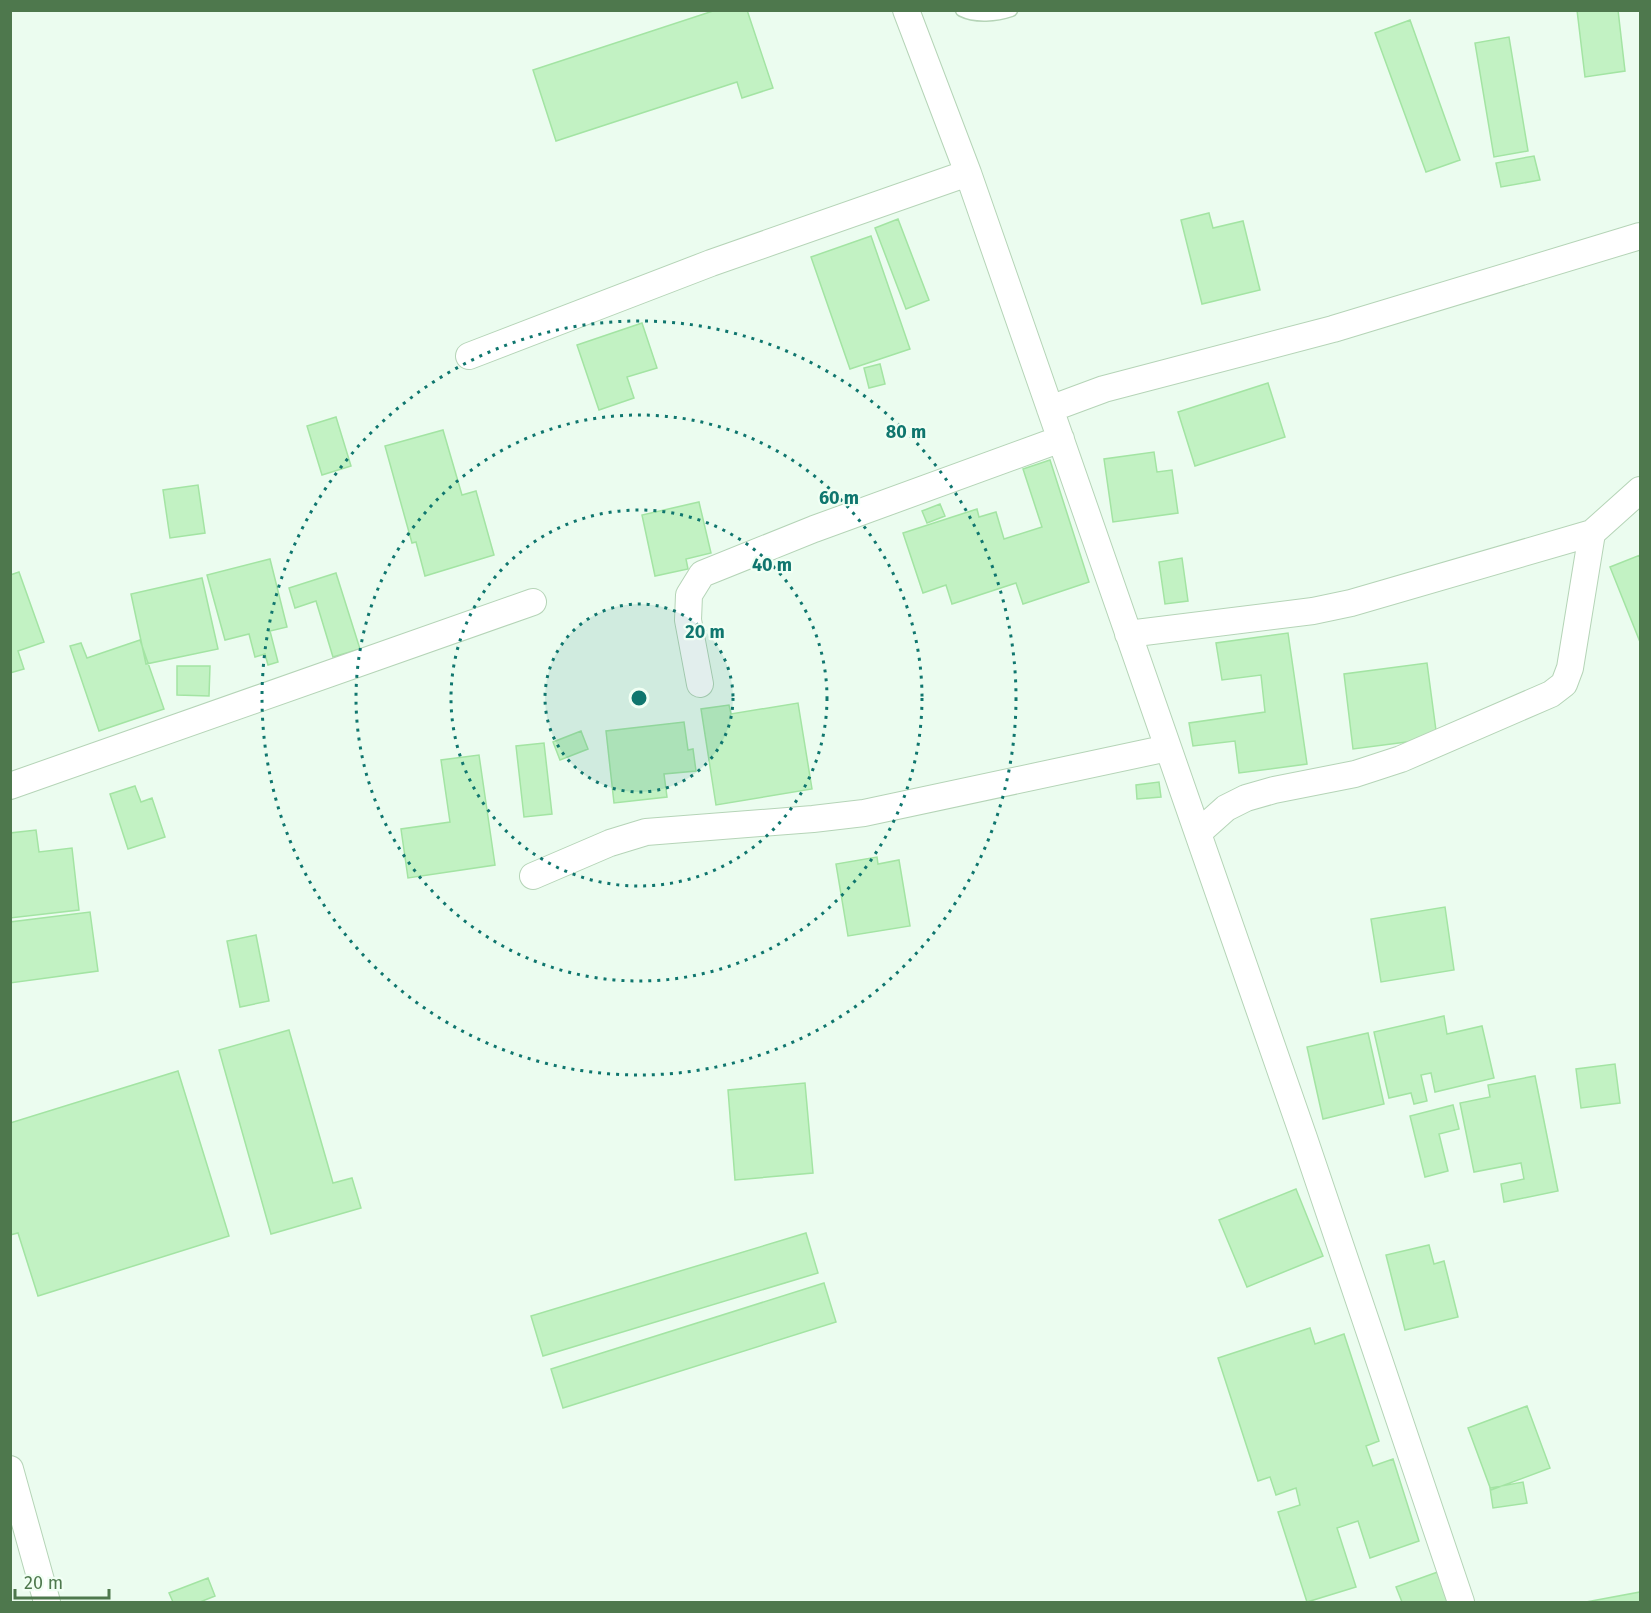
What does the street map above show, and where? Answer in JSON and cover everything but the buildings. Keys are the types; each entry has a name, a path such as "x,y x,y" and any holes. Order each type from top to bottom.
{"street":[{"path":"906,10 968,173 1061,439 1304,1138 1461,1602"},
{"path":"469,356 711,263 968,173"},
{"path":"1050,409 1104,389 1334,329 1641,236"},
{"path":"700,684 688,620 689,595 702,574 1061,439"},
{"path":"1128,634 1351,603 1592,533 1641,490"},
{"path":"1198,832 1226,808 1246,798 1354,774 1401,759 1551,694 1564,684 1570,668 1592,533"},
{"path":"10,786 533,602"},
{"path":"533,876 610,843 646,832 864,813 1168,748"},
{"path":"10,1469 46,1602"}],"lane":[{"path":"962,10 969,14 990,14 1011,10"}]}
